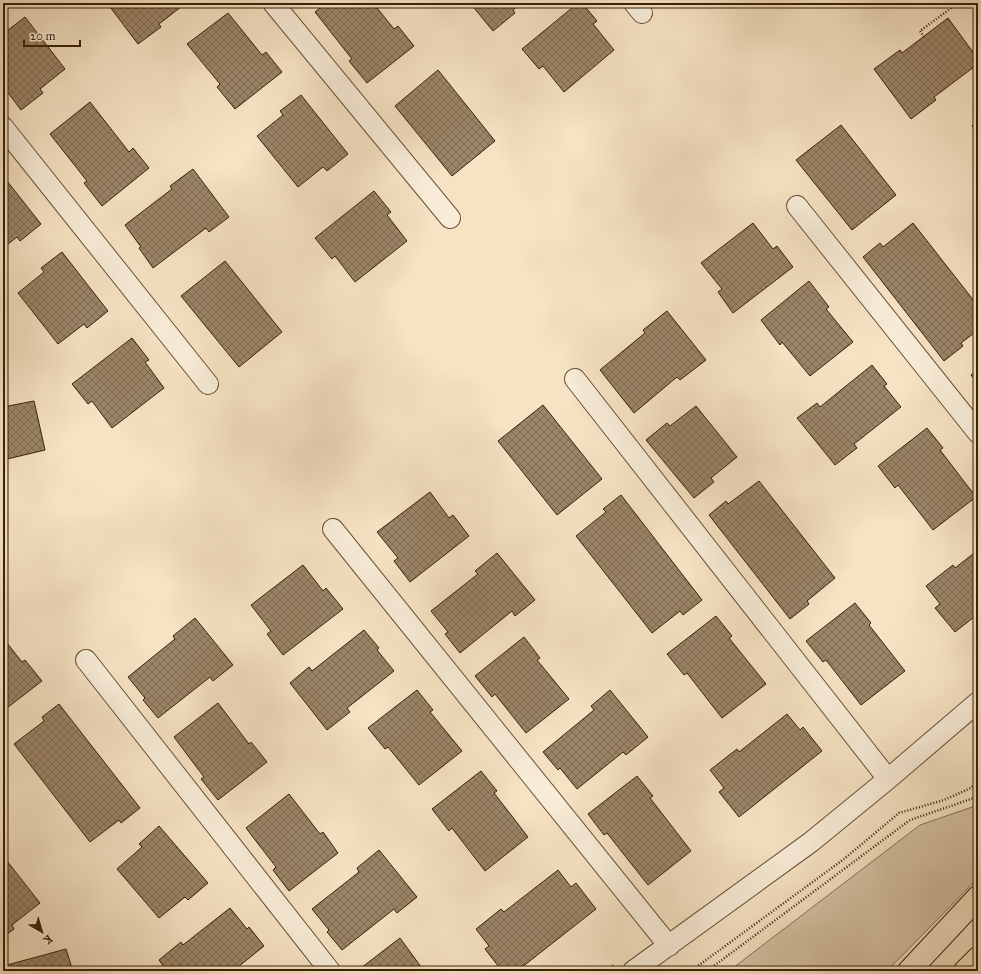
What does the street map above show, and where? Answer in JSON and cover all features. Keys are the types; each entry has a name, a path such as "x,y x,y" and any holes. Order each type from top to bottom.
{"main road":[{"path":"909,971 978,897"},
{"path":"966,971 978,958"}],"street":[{"path":"273,3 450,218"},
{"path":"3,127 208,384"},
{"path":"797,206 978,433"},
{"path":"575,379 888,779"},
{"path":"333,529 669,946"},
{"path":"86,660 330,971"},
{"path":"633,971 811,842 978,702"}],"path":[{"path":"585,6 589,3"},
{"path":"924,36 920,31 958,3"},
{"path":"691,971 844,859 899,813 944,800 971,788 978,778"},
{"path":"707,971 910,820 974,798 978,794"}],"shaded area":[{"path":"978,805 978,878 887,971 729,971 920,825"}],"building":[{"path":"107,3 186,3 159,24 161,27 138,44"},
{"path":"326,3 373,3 394,29 398,26 414,46 367,83 349,61 352,59 315,12"},
{"path":"470,3 521,3 513,10 515,13 493,31"},
{"path":"578,3 582,3 597,21 593,24 614,50 564,92 543,66 539,69 522,49"},
{"path":"228,13 262,55 266,52 282,72 235,109 217,87 220,84 187,44"},
{"path":"25,17 65,69 40,89 43,93 21,110 3,86 3,34"},
{"path":"948,18 978,59 978,64 934,97 936,100 911,119 874,69 900,50 902,53"},
{"path":"438,70 495,141 452,176 395,106"},
{"path":"301,95 348,154 327,171 323,167 298,187 257,136 283,115 280,111"},
{"path":"90,102 129,152 133,148 149,168 102,206 84,183 87,181 50,134"},
{"path":"978,122 978,133 972,126"},
{"path":"841,125 896,195 852,230 796,160"},
{"path":"193,169 229,217 209,232 206,228 153,268 139,248 141,247 125,225 172,189 170,186"},
{"path":"3,176 41,224 20,241 17,237 3,248"},
{"path":"374,191 391,212 387,215 407,241 355,282 335,256 332,259 315,238"},
{"path":"753,223 773,249 777,246 793,267 733,313 718,292 722,289 701,263"},
{"path":"913,223 978,306 978,330 961,343 963,346 944,361 863,257 880,243 883,247"},
{"path":"62,252 108,311 87,328 84,324 58,344 18,293 44,272 41,268"},
{"path":"225,261 282,332 239,367 181,296"},
{"path":"809,281 829,307 826,309 853,342 810,376 782,342 780,345 761,320"},
{"path":"667,311 706,360 680,380 677,377 634,413 600,370 645,333 643,330"},
{"path":"132,338 149,360 145,362 164,388 112,428 92,401 88,404 72,384"},
{"path":"872,365 887,384 884,386 901,407 854,444 857,448 835,465 797,418 817,403 820,407"},
{"path":"978,369 978,384 971,375"},
{"path":"34,401 45,450 3,460 3,407"},
{"path":"543,405 602,479 557,515 498,441"},
{"path":"696,406 737,457 711,478 714,482 694,498 646,440 667,423 670,426"},
{"path":"927,428 943,448 940,450 976,497 933,530 898,485 895,488 878,466"},
{"path":"759,481 835,578 807,601 809,604 790,619 709,515 726,501 728,504"},
{"path":"430,492 449,518 453,515 469,536 410,582 394,561 398,558 377,532"},
{"path":"621,495 702,600 683,615 680,611 652,633 576,536 606,512 603,509"},
{"path":"978,550 978,614 955,632 935,608 940,604 926,586 953,565 955,568"},
{"path":"497,553 535,600 515,616 512,611 460,653 445,634 448,632 431,611 478,574 475,571"},
{"path":"303,565 323,591 326,588 343,609 283,655 267,634 271,631 251,605"},
{"path":"855,603 871,623 869,625 905,671 861,705 826,660 823,662 806,641"},
{"path":"716,616 732,636 729,638 766,684 722,718 687,673 684,675 667,654"},
{"path":"195,618 233,665 213,681 210,677 158,718 143,700 145,698 128,677 175,639 173,636"},
{"path":"364,630 379,648 377,650 394,671 347,708 350,712 327,730 290,683 309,667 312,671"},
{"path":"524,637 540,658 537,660 569,699 526,733 495,694 492,697 475,676"},
{"path":"3,638 22,662 25,660 42,681 3,711"},
{"path":"417,690 433,710 430,712 462,751 419,785 388,747 385,749 368,728"},
{"path":"610,690 648,737 626,755 623,752 577,789 560,768 558,770 543,752 594,710 591,706"},
{"path":"218,703 249,744 251,742 267,762 218,800 201,779 204,777 174,737"},
{"path":"59,704 140,808 121,823 119,820 90,842 14,744 44,721 42,717"},
{"path":"787,714 800,730 803,727 822,751 739,817 719,792 724,788 710,770 737,749 739,752"},
{"path":"481,771 497,791 494,793 528,837 485,871 452,828 449,831 432,809"},
{"path":"637,776 653,796 650,798 691,851 648,885 607,833 604,835 588,814"},
{"path":"289,794 320,834 323,832 338,853 289,891 273,870 276,867 246,828"},
{"path":"159,826 208,883 188,900 185,897 159,918 117,869 142,847 139,844"},
{"path":"379,850 417,897 397,913 394,909 342,950 327,932 329,930 312,909 359,872 357,868"},
{"path":"3,856 40,903 12,925 14,929 3,937"},
{"path":"558,870 571,887 576,883 596,909 517,971 502,971 485,949 489,946 476,929 501,909 504,912"},
{"path":"230,908 247,929 249,927 264,946 233,971 167,971 159,960 181,942 183,945"},
{"path":"400,938 424,971 357,971"},
{"path":"66,949 73,971 8,971 7,965"}]}
